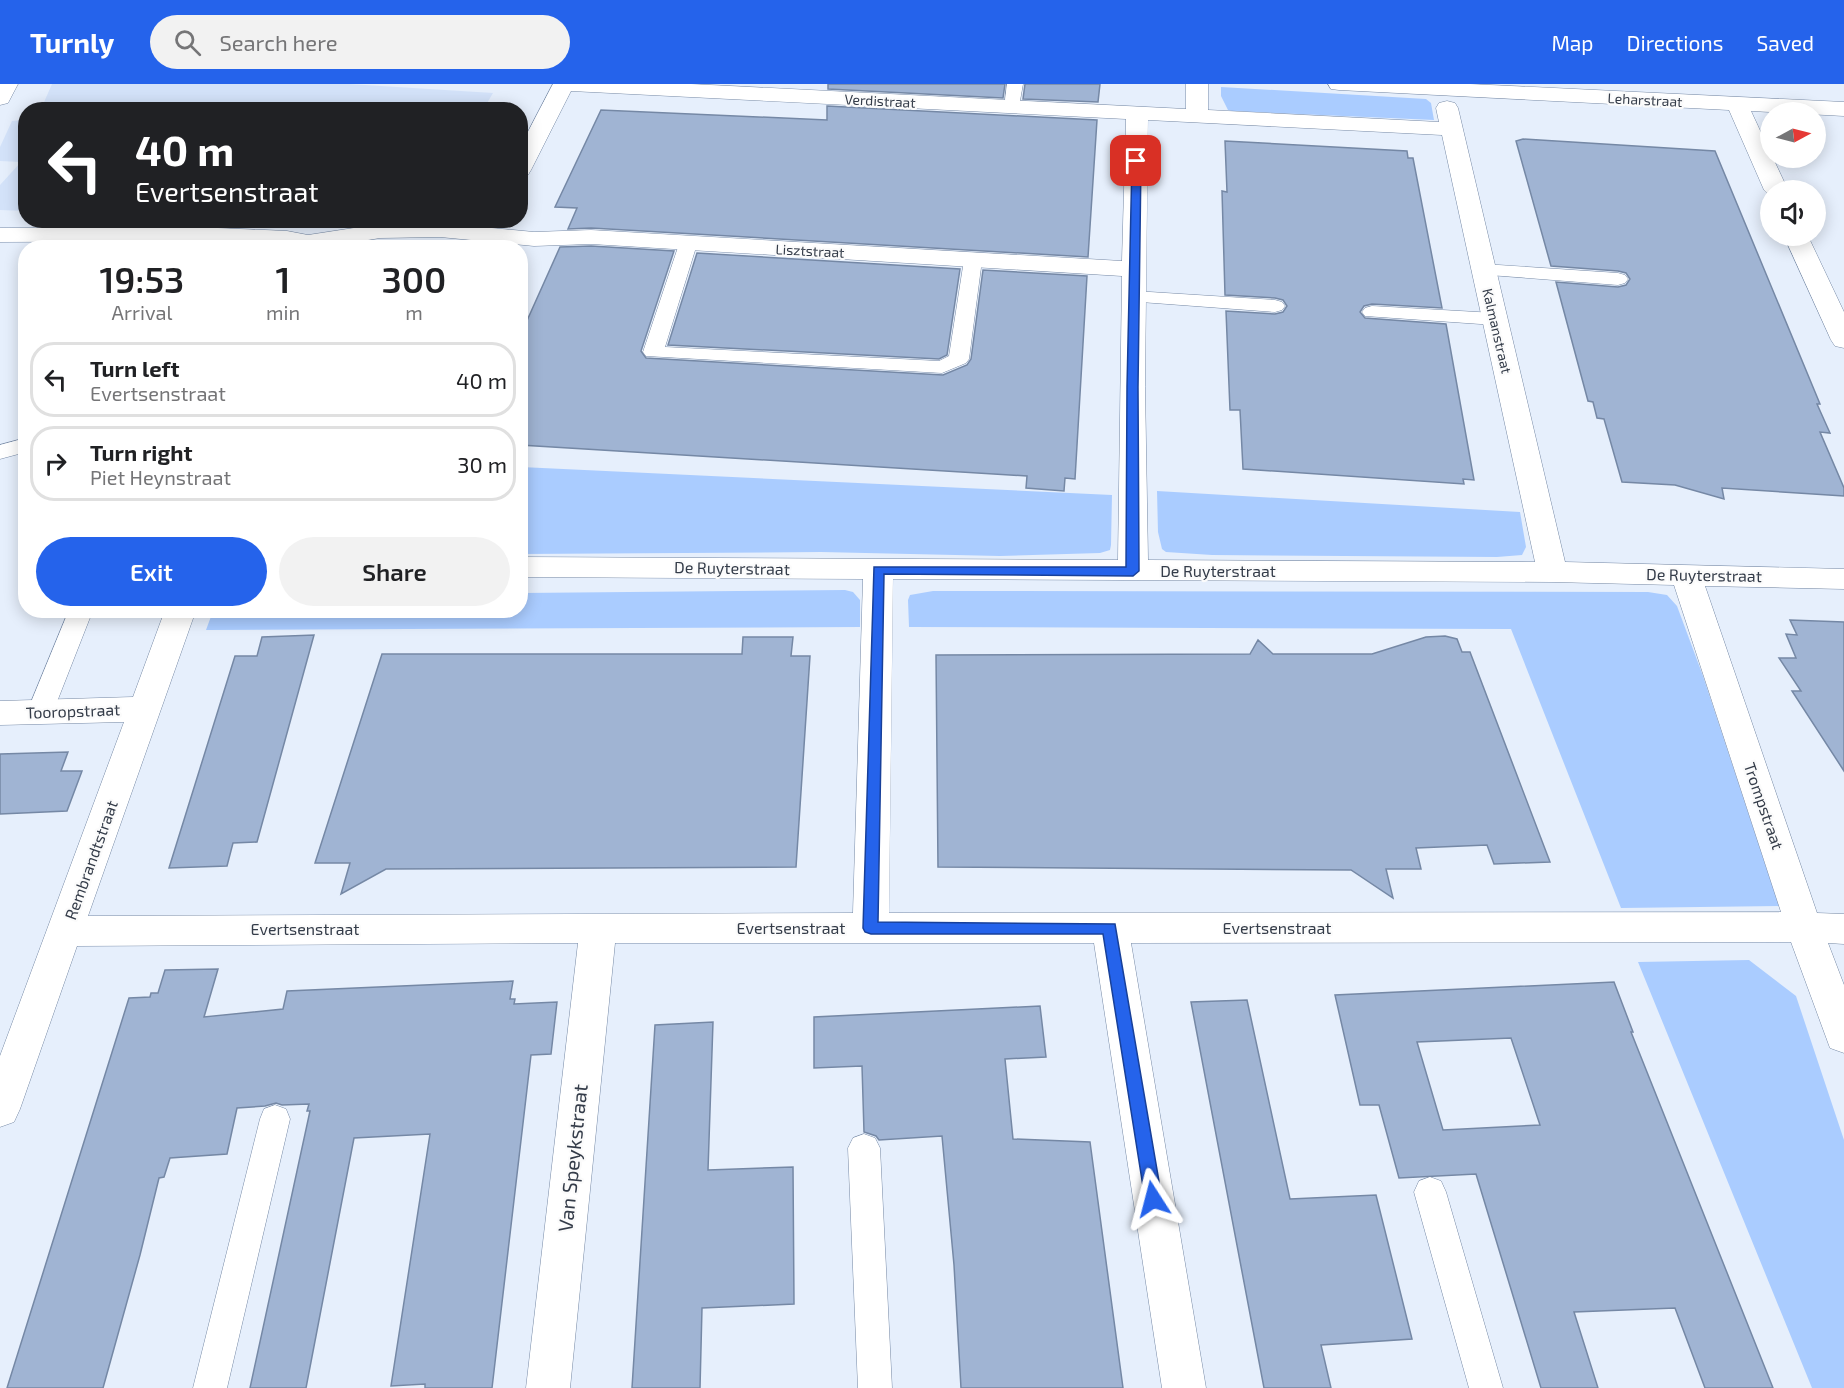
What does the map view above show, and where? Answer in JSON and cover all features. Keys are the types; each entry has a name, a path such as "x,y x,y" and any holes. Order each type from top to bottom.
{"street":[{"path":"0,98 7,84"},
{"path":"528,154 564,84"},
{"name":"Verdistraat","path":"564,84 1197,117"},
{"path":"1197,84 1197,117 1451,129"},
{"name":"Leharstraat","path":"1339,84 1844,109"},
{"name":"Kalmanstraat","path":"1444,90 1552,572"},
{"path":"1737,104 1771,180"},
{"path":"1133,571 1137,114"},
{"name":"Lisztstraat","path":"334,240 381,231 440,230 534,239 591,237 1134,269"},
{"name":"Lisztstraat","path":"0,235 196,234 293,240"},
{"path":"1802,246 1837,310 1844,340"},
{"name":"De Ruyterstraat","path":"528,567 1552,572 1844,579"},
{"path":"871,928 878,570"},
{"name":"Trompstraat","path":"1686,575 1804,927 1844,1036"},
{"name":"Rembrandtstraat","path":"4,1086 65,931 178,618"},
{"name":"Tooropstraat","path":"0,713 146,709"},
{"name":"Evertsenstraat","path":"65,931 598,928 1804,927 1844,929"},
{"name":"Van Speykstraat","path":"548,1388 598,928"},
{"path":"1110,928 1184,1388"}],"lane":[{"path":"556,84 564,84"},
{"path":"1012,108 1015,84"},
{"path":"688,244 653,352 942,368 959,359 973,260"},
{"path":"1484,270 1618,279"},
{"path":"1134,297 1275,306"},
{"path":"1372,312 1495,319"},
{"path":"0,452 18,447"},
{"path":"40,712 78,618"},
{"path":"210,1388 275,1119"},
{"path":"864,1148 875,1388"},
{"path":"1430,1192 1486,1388"}],"shaded area":[{"path":"52,84 349,84 493,93 488,102 44,102"},
{"path":"1221,87 1426,99 1431,103 1434,120 1232,111 1228,110 1221,96"},
{"path":"12,121 18,121 18,162 0,161 0,147"},
{"path":"18,165 18,211 0,210 0,185"},
{"path":"528,467 1112,495 1110,550 1100,553 1000,556 821,552 528,554"},
{"path":"1157,491 1520,512 1526,547 1522,555 1497,557 1212,555 1166,552 1162,549 1158,532"},
{"path":"845,590 853,592 860,600 860,627 206,630 210,618 528,618 528,593"},
{"path":"933,591 1648,592 1667,595 1677,606 1703,676 1779,906 1621,908 1511,629 909,627 908,600 910,595"},
{"path":"1749,960 1796,996 1844,1140 1844,1388 1812,1388 1638,962"}],"building":[{"path":"828,84 1005,84 1003,98 828,89"},
{"path":"1025,84 1100,84 1098,102 1023,99"},
{"path":"827,106 1097,120 1088,257 591,228 568,229 577,208 555,207 601,110 827,120"},
{"path":"1523,139 1715,151 1820,404 1817,404 1830,433 1820,432 1844,488 1844,496 1722,488 1724,499 1675,485 1622,482 1604,419 1597,418 1593,402 1588,401 1556,282 1618,287 1626,285 1630,279 1626,273 1618,271 1551,266 1516,141"},
{"path":"1225,141 1407,151 1408,158 1413,158 1442,308 1372,304 1364,306 1360,312 1365,318 1446,324 1474,480 1463,479 1464,484 1243,469 1240,410 1230,410 1226,311 1275,314 1283,312 1287,306 1283,300 1275,298 1225,295 1222,191 1227,192"},
{"path":"591,246 674,251 641,351 646,358 943,375 967,365 971,359 983,270 1087,276 1075,479 1065,478 1064,491 1026,488 1027,476 528,445 528,318 560,247"},
{"path":"697,253 960,269 947,355 939,359 668,345"},
{"path":"1790,620 1844,622 1844,771 1792,691 1801,691 1779,658 1796,658 1786,634 1797,635"},
{"path":"314,635 257,842 233,843 227,866 169,868 235,656 257,656 262,637"},
{"path":"1445,636 1457,639 1462,652 1470,652 1550,862 1494,864 1487,845 1416,848 1421,869 1386,869 1393,898 1351,870 938,867 936,655 1250,654 1258,640 1273,654 1372,654 1426,637"},
{"path":"743,637 793,637 791,656 810,656 796,867 386,869 341,894 350,863 315,863 382,654 742,654"},
{"path":"68,752 61,771 82,771 67,811 0,814 0,754"},
{"path":"218,969 204,1017 283,1009 287,991 513,981 510,999 515,999 514,1004 557,1002 551,1054 531,1055 492,1388 425,1388 425,1384 391,1386 430,1134 354,1138 306,1388 250,1388 310,1111 307,1111 309,1104 282,1105 276,1103 237,1108 227,1154 170,1158 164,1177 159,1178 103,1388 7,1388 129,998 150,997 151,993 158,993 165,970"},
{"path":"1614,982 1633,1032 1631,1032 1773,1388 1705,1388 1675,1308 1574,1312 1598,1388 1541,1388 1476,1174 1399,1178 1379,1105 1360,1105 1335,995","holes":["1511,1038 1540,1125 1443,1130 1417,1042"]},
{"path":"1247,1000 1290,1199 1376,1195 1412,1339 1321,1345 1331,1388 1264,1388 1191,1002"},
{"path":"1040,1006 1046,1057 1005,1059 1013,1139 1090,1142 1123,1388 961,1388 954,1265 942,1136 879,1140 876,1136 864,1132 862,1066 814,1068 814,1017"},
{"path":"713,1022 708,1170 793,1167 794,1304 702,1308 700,1388 632,1388 655,1025"}],"route":[{"path":"1136,161 1132,387 1133,571 878,570 871,928 1110,928 1153,1199"}]}
